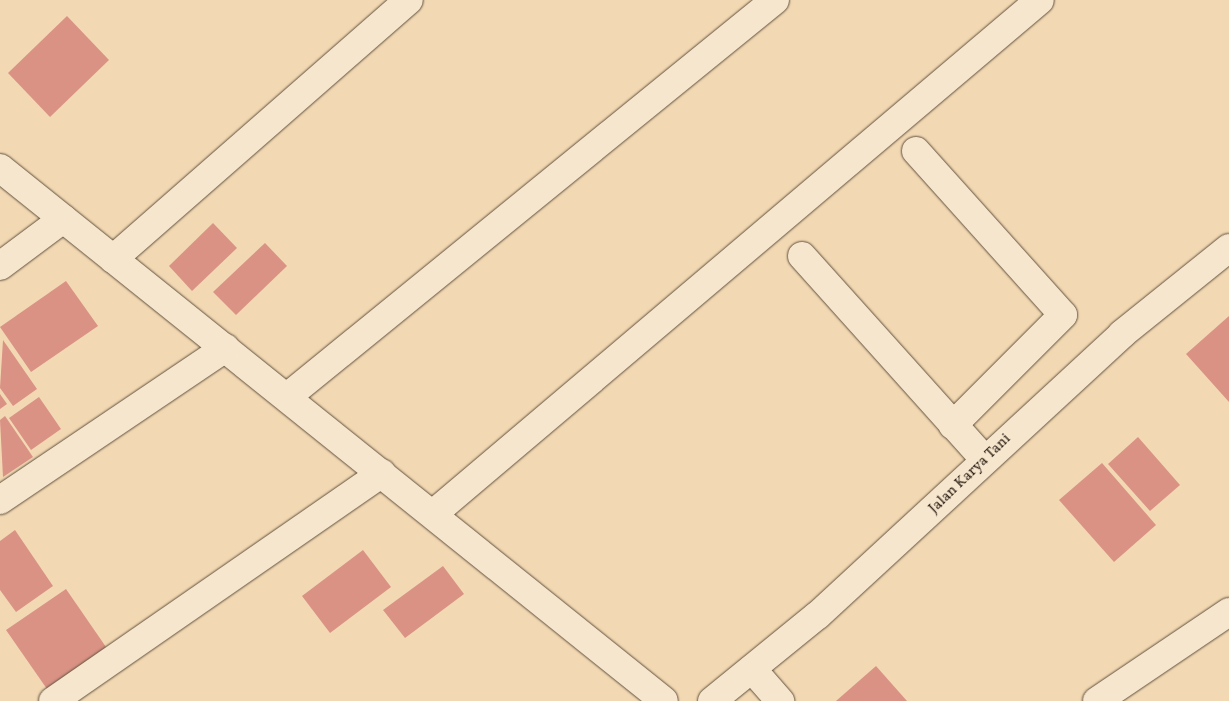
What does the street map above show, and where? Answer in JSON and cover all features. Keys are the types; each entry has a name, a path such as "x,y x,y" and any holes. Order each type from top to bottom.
{"street":[{"path":"113,259 409,0"},
{"path":"287,397 775,0"},
{"path":"433,514 1040,0"},
{"path":"916,151 1064,315 953,425"},
{"path":"0,168 664,701"},
{"path":"0,266 63,219"},
{"name":"Jalan Karya Tani","path":"712,701 752,669 1122,334 1229,248"},
{"path":"802,256 985,460"},
{"path":"0,500 225,348"},
{"path":"53,701 382,474"},
{"path":"1097,701 1229,612"},
{"path":"752,669 780,701"}],"building":[{"path":"67,16 109,60 50,117 8,73"},
{"path":"213,223 237,248 192,291 169,266"},
{"path":"265,243 287,266 236,315 213,292"},
{"path":"66,281 98,326 31,372 0,327"},
{"path":"1229,316 1229,402 1186,354"},
{"path":"3,340 37,389 13,406 0,388"},
{"path":"0,394 7,404 0,409"},
{"path":"39,397 61,429 31,450 9,418"},
{"path":"5,416 33,457 3,477 0,420"},
{"path":"1138,437 1180,485 1150,511 1108,464"},
{"path":"1102,463 1156,525 1114,562 1059,500"},
{"path":"15,530 53,586 16,612 0,590 0,541"},
{"path":"363,550 391,587 330,633 302,596"},
{"path":"443,566 464,594 405,638 383,610"},
{"path":"66,589 106,647 47,689 6,630"},
{"path":"876,666 907,701 836,701"}]}
